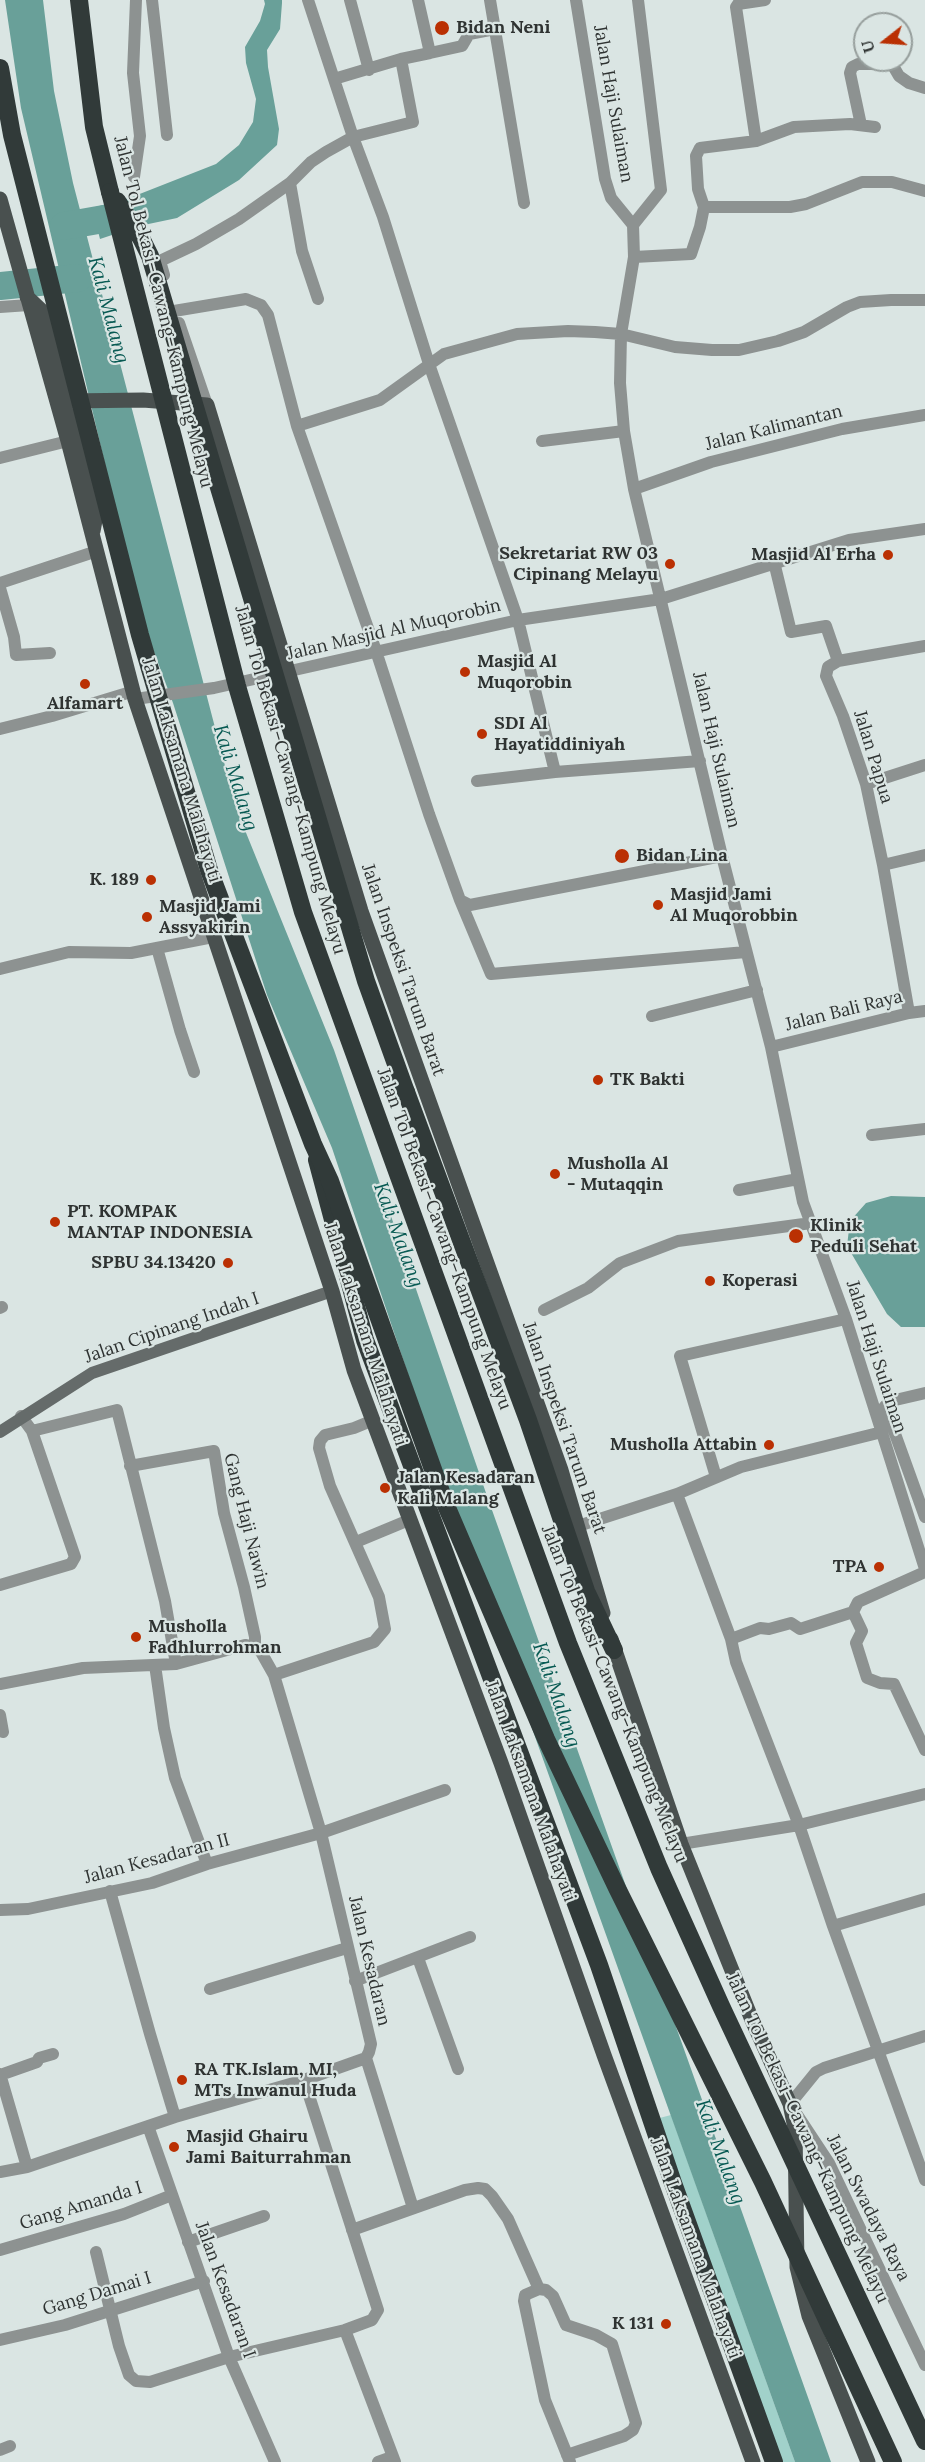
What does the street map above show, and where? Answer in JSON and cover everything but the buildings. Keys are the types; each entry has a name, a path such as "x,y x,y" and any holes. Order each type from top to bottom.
{"highway":[{"name":"Jalan Tol Bekasi–Cawang–Kampung Melayu","path":"79,0 94,127 237,686 303,912 568,1643 659,1868 721,2006 925,2441"},
{"path":"0,68 12,135 140,635 209,870 313,1144 330,1180 445,1503 546,1739 617,1888 763,2181 893,2462"},
{"path":"110,192 135,227 150,256 366,981 528,1420 586,1591 614,1650"},
{"path":"313,1144 365,1340 599,1965 774,2462"}],"main road":[{"name":"Jalan Laksamana Malahayati","path":"0,199 68,441 134,695 332,1291 371,1421 501,1763 603,2055 753,2462"},
{"path":"27,298 44,313 72,401 97,510 92,534"},
{"path":"72,401 143,400 207,405"},
{"name":"Jalan Inspeksi Tarum Barat","path":"207,405 361,911 561,1470 614,1650 681,1844 752,2020 790,2104 795,2128 797,2267 809,2316 868,2462"}],"street":[{"path":"134,177 140,136 134,73 136,0"},
{"path":"152,0 167,135"},
{"path":"308,0 353,137 383,217 429,364 518,620 555,772"},
{"path":"350,0 369,70"},
{"path":"418,0 430,53"},
{"path":"490,0 524,203"},
{"name":"Jalan Haji Sulaiman","path":"576,0 605,179 611,198 633,225 634,257 621,334 621,391 624,431 634,489 722,856 771,1047 798,1179 810,1223 846,1318 925,1570"},
{"path":"633,225 661,190 638,0"},
{"path":"756,141 736,7 738,4 765,0"},
{"path":"334,79 401,59 462,46 469,34 495,29"},
{"path":"207,405 174,311 160,261 196,244 239,219 290,183 311,162 353,137 413,122 401,59"},
{"path":"853,66 850,73 861,125"},
{"path":"897,72 904,80 925,88"},
{"path":"634,257 691,254 704,207 698,189 696,156 698,150 756,141 794,127 861,125 875,127"},
{"path":"704,207 790,207 806,204 862,182 892,182 925,191"},
{"path":"290,183 302,251 318,299"},
{"path":"0,308 27,298"},
{"path":"174,311 246,299 261,304 268,315 297,426 376,651 429,814 460,900 491,974 746,952"},
{"path":"297,426 380,400 444,354 459,348 517,334 568,331 621,334 675,347 739,350 804,332 860,302 925,300"},
{"name":"Jalan Kalimantan","path":"634,489 722,459 842,429 925,415"},
{"path":"542,441 624,431"},
{"path":"0,458 68,441"},
{"name":"Jalan Masjid Al Muqorobin","path":"0,729 134,695 165,696 214,688 518,620 661,599 849,540 925,529"},
{"path":"0,583 97,551"},
{"path":"774,562 791,632 826,626 838,662 925,646"},
{"path":"0,588 14,637 16,655 50,653"},
{"name":"Jalan Papua","path":"838,662 828,667 826,676 843,716 866,784 909,1013"},
{"path":"477,781 555,772 700,761"},
{"path":"866,784 925,765"},
{"path":"883,865 925,855"},
{"path":"460,900 470,905 722,856"},
{"path":"0,969 69,952 131,953 213,937"},
{"path":"157,948 194,1072"},
{"path":"652,1016 757,990"},
{"name":"Jalan Bali Raya","path":"771,1047 925,1011"},
{"path":"872,1135 925,1129"},
{"path":"739,1190 798,1179"},
{"path":"544,1310 588,1288 620,1263 678,1241 810,1223"},
{"name":"Jalan Cipinang Indah I","path":"0,1432 21,1416 92,1373 332,1291"},
{"path":"716,1477 680,1356 846,1318"},
{"path":"925,1393 891,1401 885,1406 925,1517"},
{"path":"32,1431 117,1410 165,1601 176,1664"},
{"path":"0,1585 74,1561 75,1557 32,1431 21,1416"},
{"path":"274,1675 374,1642 385,1629 379,1597 330,1486 319,1448 320,1441 325,1435 371,1421"},
{"path":"578,1526 677,1494 741,1467 882,1432"},
{"name":"Gang Haji Nawin","path":"130,1467 214,1451 224,1513 244,1587 255,1637 255,1647"},
{"path":"677,1494 731,1639 736,1662 799,1825 925,2180"},
{"path":"356,1542 409,1520"},
{"path":"731,1639 760,1628 769,1629 791,1623 800,1629 853,1612 858,1602 925,1570"},
{"path":"853,1612 862,1631 856,1643 867,1678 879,1683 894,1684 925,1750"},
{"path":"0,1684 83,1668 176,1664 245,1645 255,1647"},
{"name":"Jalan Kesadaran","path":"255,1647 261,1652 274,1675 321,1833 370,2044 366,2058 413,2208"},
{"path":"155,1665 164,1728 175,1778 207,1864"},
{"path":"0,1715 3,1732"},
{"name":"Jalan Kesadaran II","path":"0,1910 28,1909 152,1883 207,1864 321,1833 445,1790"},
{"path":"681,1844 799,1825 925,1794"},
{"path":"110,1892 175,2117"},
{"path":"833,1926 925,1899"},
{"path":"355,1981 471,1937"},
{"path":"210,1989 347,1948"},
{"path":"418,1958 458,2069"},
{"path":"790,2104 816,2072 878,2049 925,2036"},
{"path":"27,2167 0,2074 37,2062 39,2058 53,2054"},
{"path":"0,2172 27,2167 175,2117 304,2080 366,2058"},
{"path":"96,2252 129,2375 136,2380 150,2382 229,2357 345,2330 372,2320 378,2314 378,2310 304,2080"},
{"name":"Jalan Swadaya Raya","path":"790,2104 829,2163 925,2365"},
{"name":"Jalan Kesadaran I","path":"148,2126 229,2357 274,2462"},
{"path":"352,2230 465,2190 485,2189 508,2220 539,2289"},
{"name":"Gang Amanda I","path":"0,2250 124,2214 172,2195"},
{"path":"188,2242 264,2216"},
{"name":"Gang Damai I","path":"0,2340 65,2325 204,2281"},
{"path":"539,2289 546,2290 553,2296 566,2325 596,2335 612,2344 636,2423 633,2430 624,2436 569,2459 545,2400 524,2301 525,2295 539,2289"},
{"path":"345,2330 394,2459 378,2462"}],"shaded area":[{"path":"671,2115 795,2462 774,2462 652,2120"}],"water":[{"name":"Kali Malang","path":"5,0 43,0 54,91 73,183 236,808 334,1050 487,1496 831,2462 795,2462 453,1508 332,1148 267,995 173,703 141,617 21,108"},
{"path":"264,0 282,0 280,29 267,50 279,129 277,145 239,180 177,218 139,226 100,239 92,208 132,197 216,164 239,145 253,122 256,99 246,63 245,47 260,21"},
{"path":"891,1196 925,1197 925,1327 901,1327 887,1314 847,1246 850,1221 866,1203"}],"waterway":[{"path":"64,226 132,214"},
{"name":"Kali Malang","path":"0,286 78,278"}],"place":[{"name":"Bidan Neni","path":"442,28"},
{"name":"Masjid Al Erha","path":"888,555"},
{"name":"Sekretariat RW 03 Cipinang Melayu","path":"670,564"},
{"name":"Masjid Al Muqorobin","path":"465,672"},
{"name":"Alfamart","path":"85,684"},
{"name":"SDI Al Hayatiddiniyah","path":"482,734"},
{"name":"Bidan Lina","path":"622,856"},
{"name":"K. 189","path":"151,880"},
{"name":"Masjid Jami Al Muqorobbin","path":"658,905"},
{"name":"Masjid Jami Assyakirin","path":"147,917"},
{"name":"TK Bakti","path":"598,1080"},
{"name":"Musholla Al - Mutaqqin","path":"555,1174"},
{"name":"PT. KOMPAK MANTAP INDONESIA","path":"55,1222"},
{"name":"Klinik Peduli Sehat","path":"796,1236"},
{"name":"SPBU 34.13420","path":"228,1263"},
{"name":"Koperasi","path":"710,1281"},
{"name":"Musholla Attabin","path":"769,1445"},
{"name":"Jalan Kesadaran Kali Malang","path":"385,1488"},
{"name":"TPA","path":"879,1567"},
{"name":"Musholla Fadhlurrohman","path":"136,1637"},
{"name":"RA TK.Islam, MI, MTs Inwanul Huda","path":"182,2080"},
{"name":"Masjid Ghairu Jami Baiturrahman","path":"174,2147"},
{"name":"K 131","path":"666,2324"}]}
